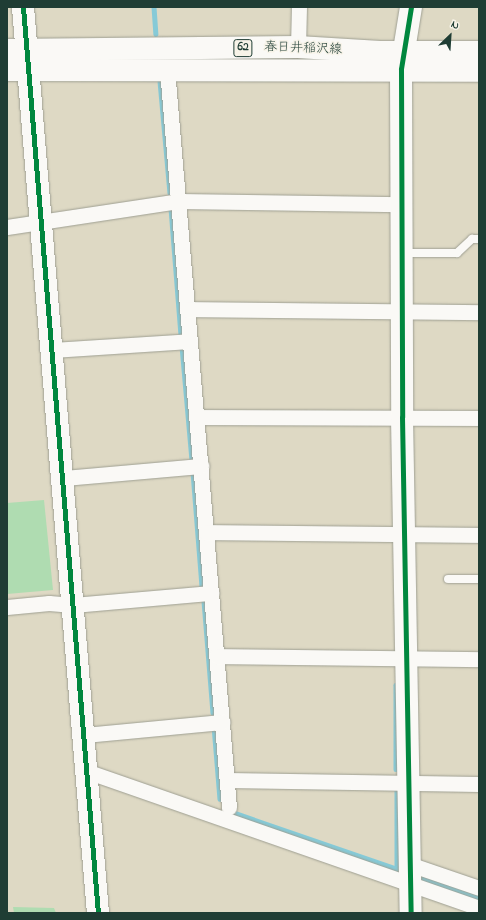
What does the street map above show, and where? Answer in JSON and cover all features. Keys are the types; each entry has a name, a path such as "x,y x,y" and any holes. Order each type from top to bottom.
{"street":[{"path":"23,7 17,60 41,222 98,913"},
{"path":"298,47 299,7"},
{"path":"411,7 402,61 402,418 408,783 412,875 411,913"},
{"name":"春日井稲沢線","path":"17,60 298,47 479,71"},
{"name":"春日井稲沢線","path":"17,60 167,69 402,61 479,52"},
{"path":"167,69 230,807"},
{"path":"7,227 178,201 402,204"},
{"path":"187,309 479,312"},
{"path":"52,350 190,341"},
{"path":"196,417 479,418"},
{"path":"63,478 201,466"},
{"path":"206,532 479,535"},
{"path":"7,607 49,603 73,605 212,593"},
{"path":"216,656 479,659"},
{"path":"84,735 222,722"},
{"path":"86,771 412,875 479,888"},
{"path":"227,780 479,784"},
{"path":"412,875 479,908"}],"lane":[{"path":"402,253 456,254 472,239 479,239"},
{"path":"448,579 479,579"}],"green space":[{"path":"44,500 53,590 7,594 7,503"},
{"path":"13,907 54,908 56,913 14,913"}],"waterway":[{"path":"154,7 156,34"},
{"path":"160,81 170,193"},
{"path":"171,208 181,334"},
{"path":"182,346 192,461"},
{"path":"193,472 202,586"},
{"path":"204,601 213,713"},
{"path":"396,685 396,769"},
{"path":"214,726 220,799"},
{"path":"397,791 397,869"},
{"path":"229,811 400,870"},
{"path":"421,878 479,898"}],"cycle path":[{"path":"23,7 98,913"},
{"path":"411,7 401,69 402,417 411,913"}]}
